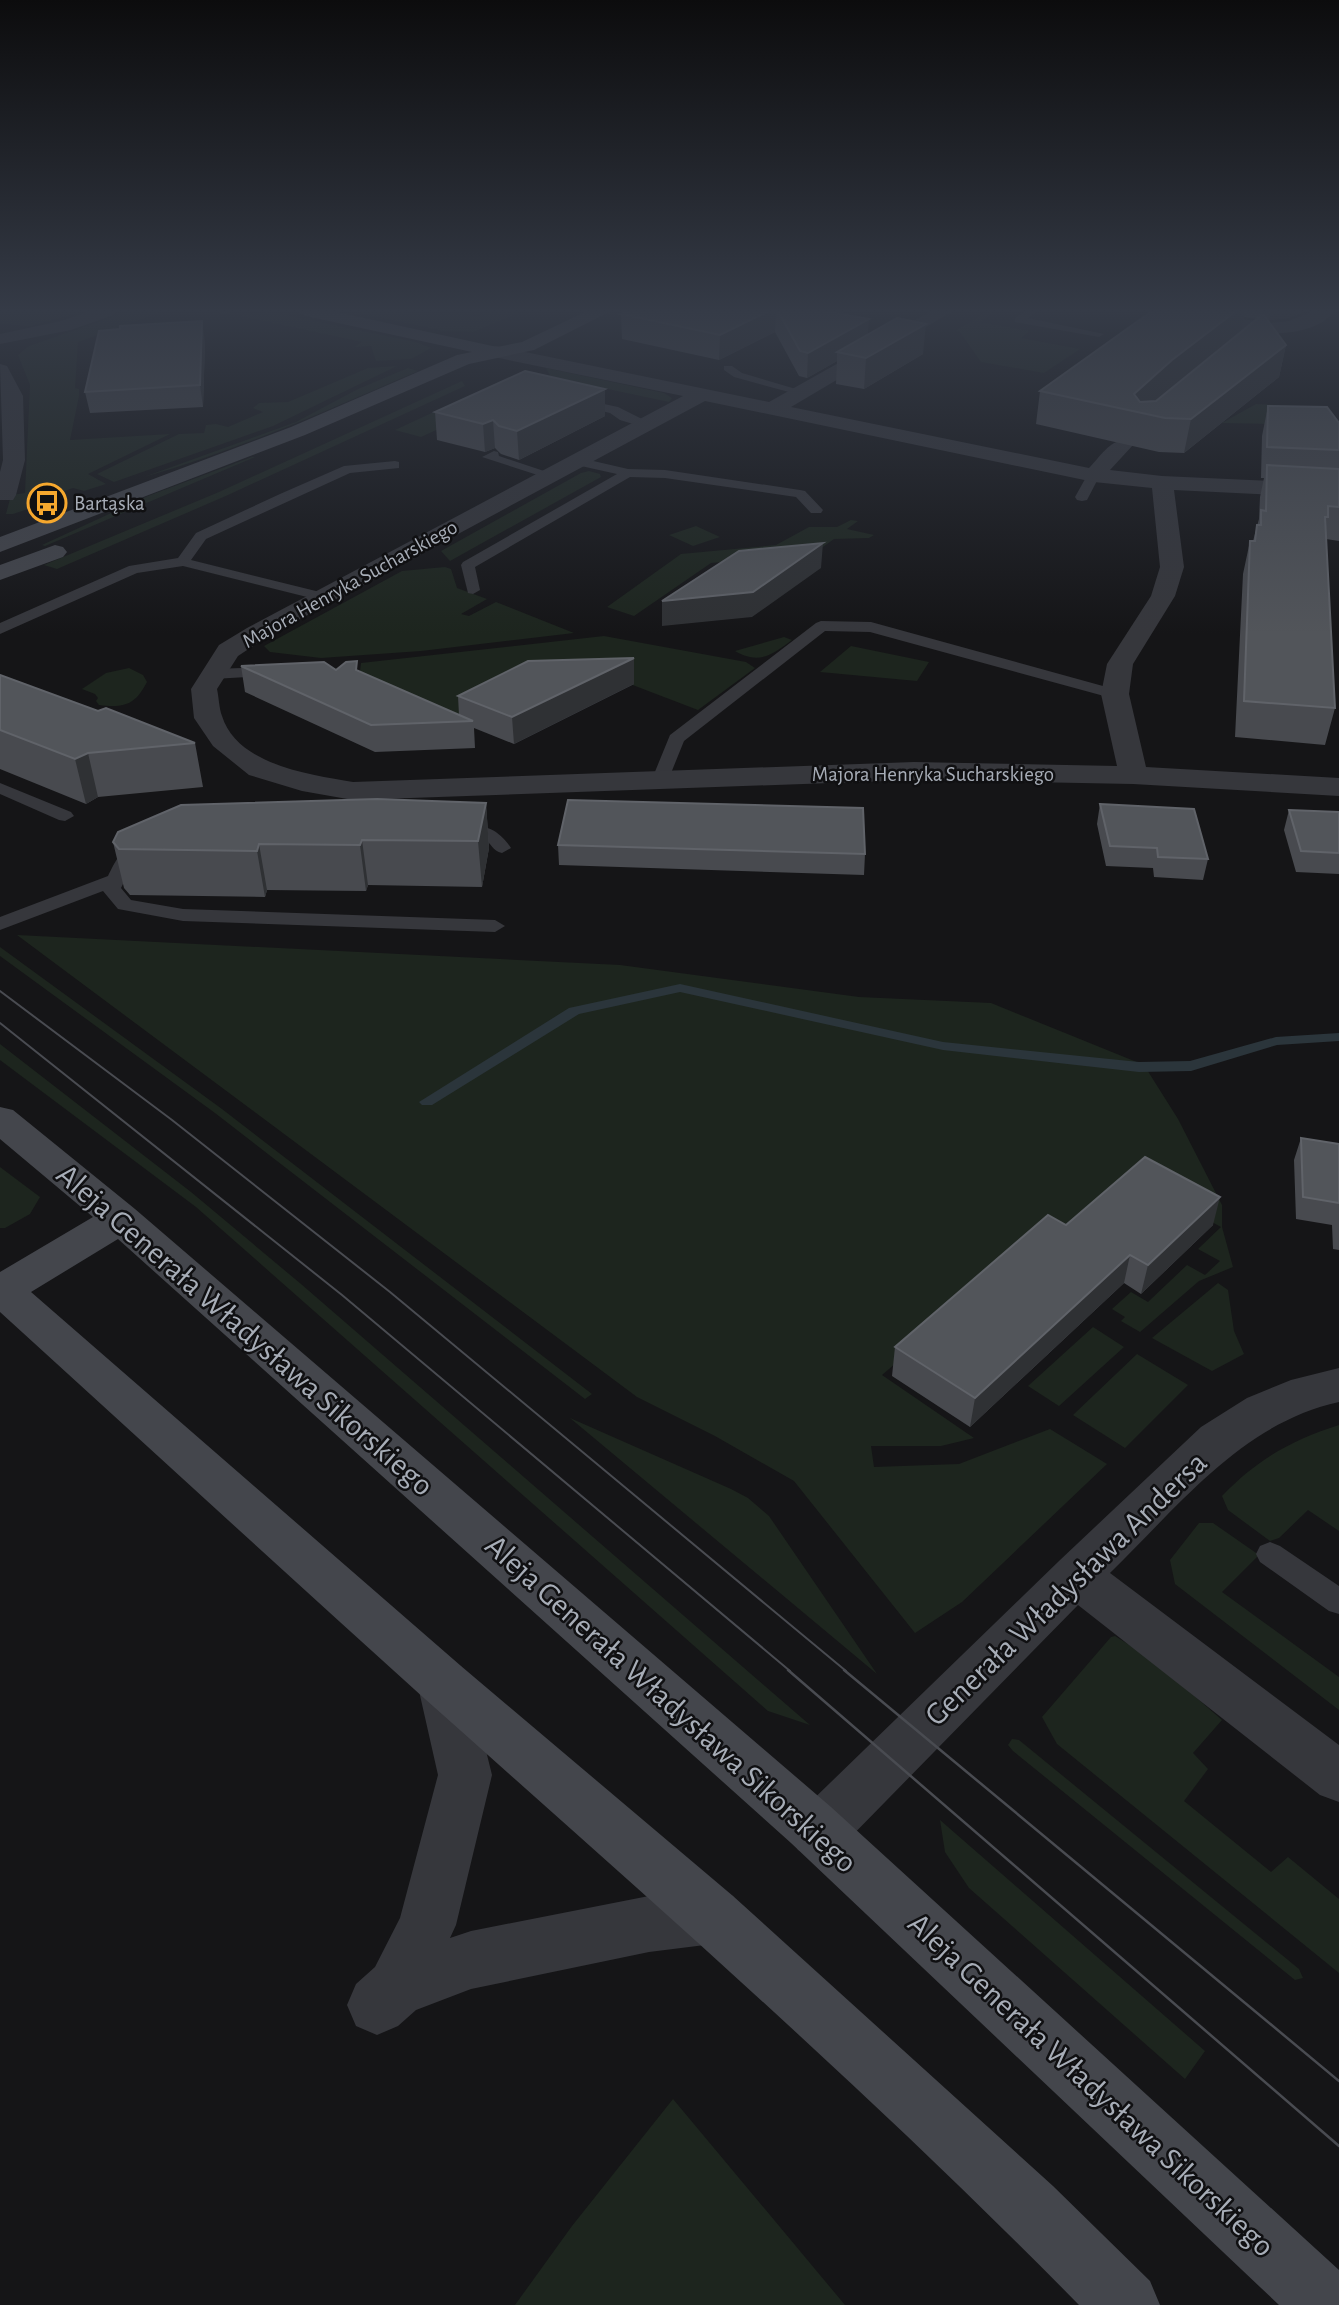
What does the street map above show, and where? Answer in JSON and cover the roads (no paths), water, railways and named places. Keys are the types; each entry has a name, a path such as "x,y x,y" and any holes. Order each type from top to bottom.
{"street":[{"path":"5,495 11,419"},
{"path":"0,545 327,419"},
{"path":"201,490 362,419"},
{"name":"Majora Henryka Sucharskiego","path":"656,419 323,597 228,651 204,689 208,718 227,746 259,769 302,782 354,791 914,771 1133,775 1339,787"},
{"path":"813,419 1094,475 1162,483 1339,491"},
{"path":"1094,475 1123,445"},
{"path":"1133,775 1115,694 1120,664 1163,596 1172,567 1162,483"},
{"path":"0,573 70,546"},
{"name":"Aleja Generała Władysława Sikorskiego","path":"0,1119 121,1219 818,1832 1328,2305"},
{"path":"121,1219 1,1289 443,1682 713,1916 1030,2209 1126,2305"},
{"name":"Generała Władysława Andersa","path":"818,1832 1076,1575 1217,1440 1263,1410 1307,1392 1339,1385"},
{"path":"1076,1575 1339,1777"},
{"path":"443,1682 465,1774 426,1925 386,1997 471,1960 649,1924 713,1916"}],"lane":[{"path":"629,419 646,424"},
{"path":"494,455 488,457 550,475"},
{"path":"576,461 628,474 665,474 800,494 818,488"},
{"path":"183,562 201,536 348,469 396,464"},
{"path":"474,590 468,565 628,474"},
{"path":"1082,497 1094,475"},
{"path":"800,494 816,510"},
{"path":"0,629 114,576 134,569 183,562 323,597"},
{"path":"661,779 676,739 821,626 871,627 1115,694"},
{"path":"213,674 289,671"},
{"path":"0,788 65,816"},
{"path":"443,830 485,830 496,838 502,848"},
{"path":"153,834 127,857 111,889 125,905 183,915 495,926"},
{"path":"0,924 116,880"},
{"path":"1270,1554 1339,1602"}],"waterway":[{"path":"427,1102 574,1011 680,988 943,1046 1139,1067 1191,1066 1276,1041 1339,1037"}],"tram line":[{"path":"0,991 172,1120 390,1292 846,1671"},
{"path":"0,1023 342,1295 790,1671"},
{"path":"788,1670 1339,2146"},
{"path":"844,1670 1339,2081"}],"place":[{"name":"Bartąska","path":"47,503"}]}
